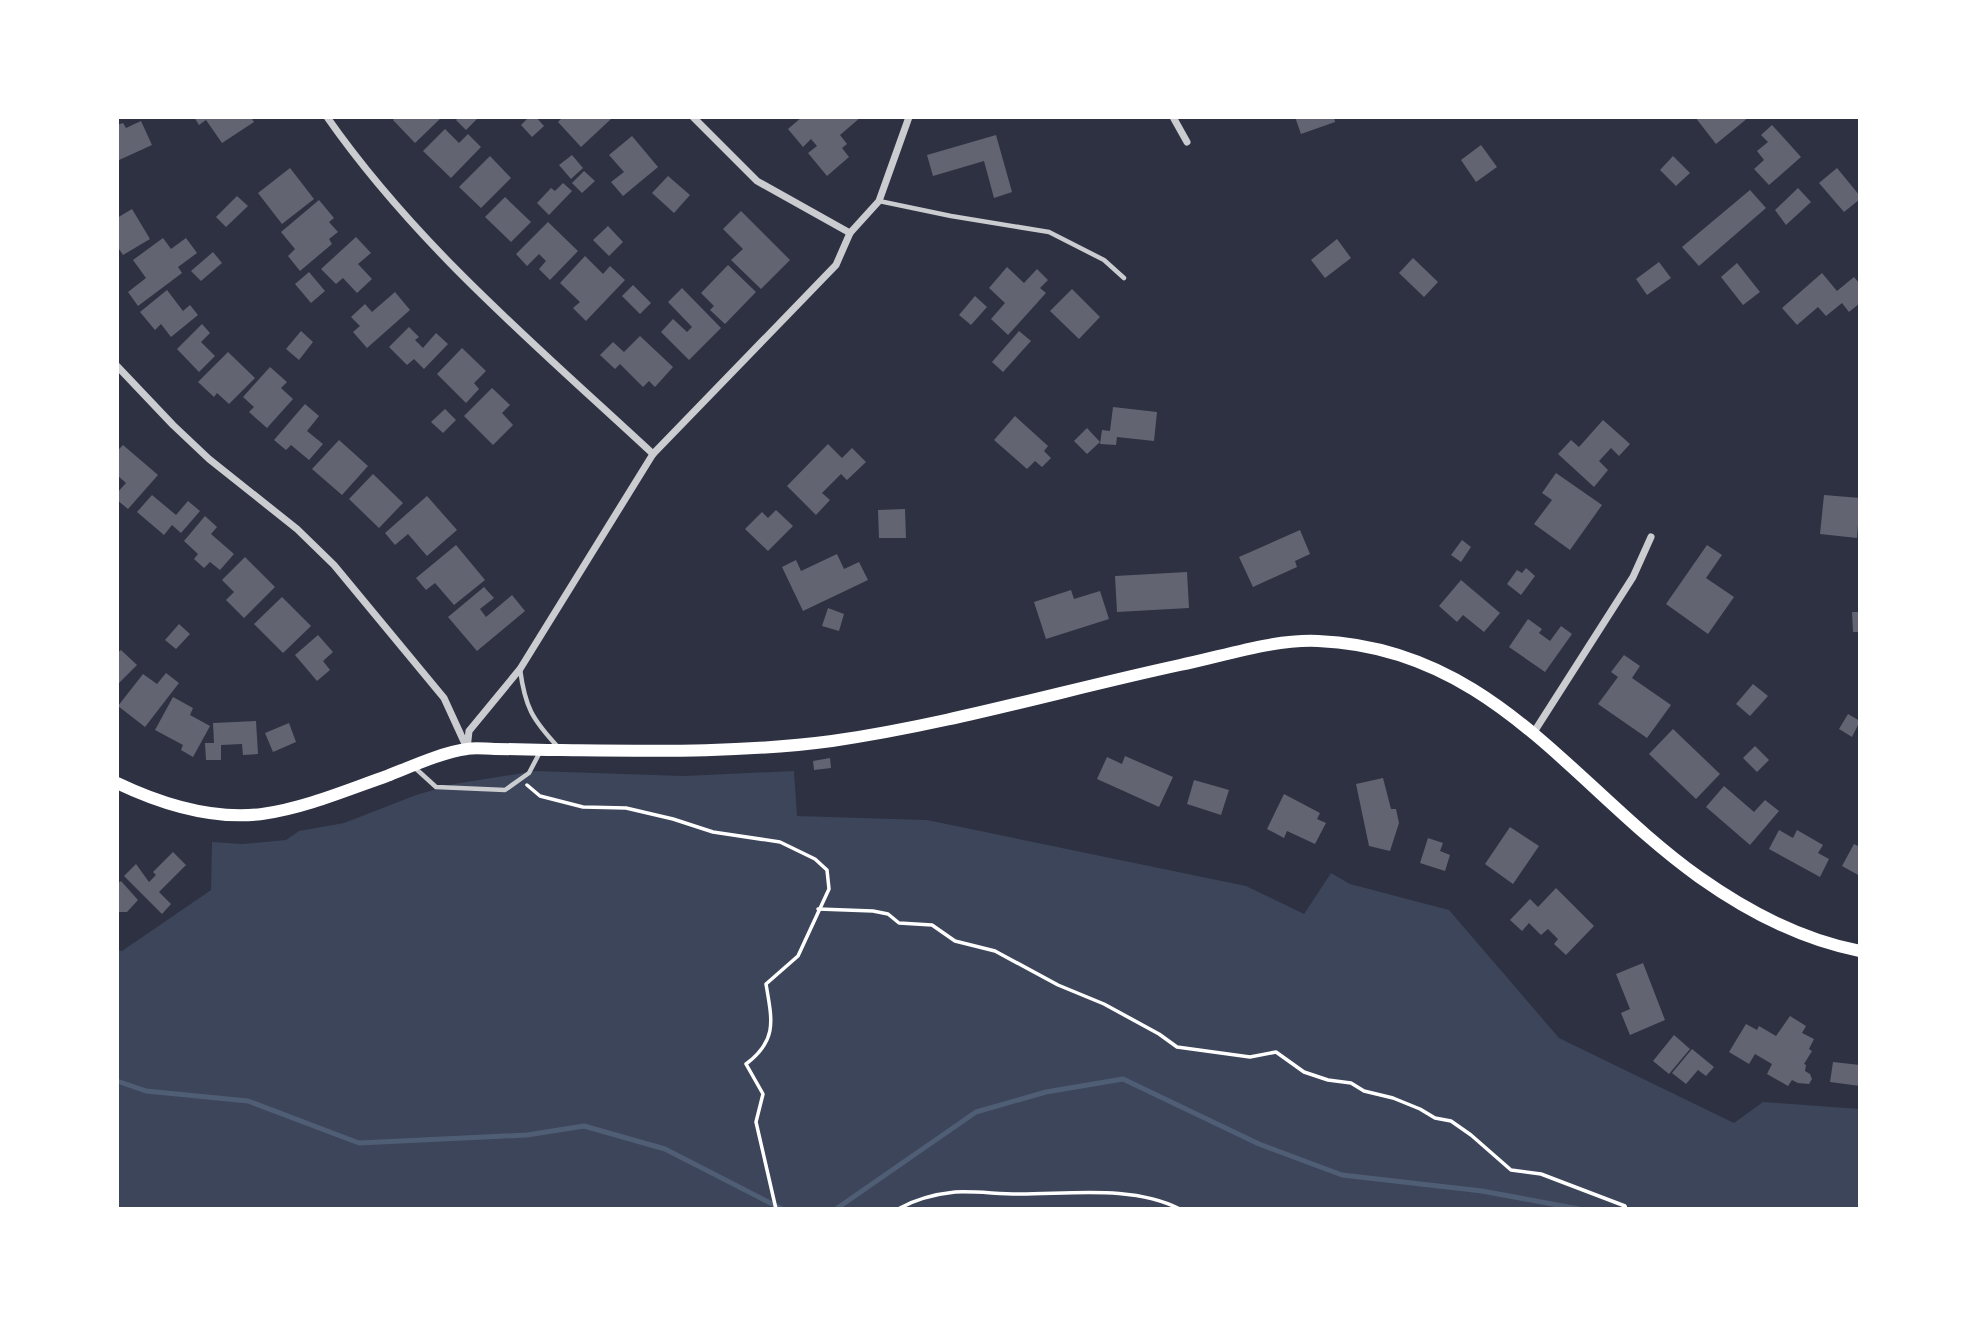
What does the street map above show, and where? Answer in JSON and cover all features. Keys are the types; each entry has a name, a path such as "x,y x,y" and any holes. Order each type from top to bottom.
{"main road":[{"path":"117,783 149,797 186,808 226,815 262,814 313,802 467,749 732,750 835,740 965,717 1107,681 1268,646 1310,641 1355,643 1426,665 1471,687 1534,732 1697,876 1740,904 1787,928 1833,946 1860,951"}],"street":[{"path":"327,117 368,173 426,238 653,454"},
{"path":"693,117 757,181 850,233"},
{"path":"467,749 469,731 520,668 653,454 835,265 850,233 879,201 909,117"},
{"path":"1173,117 1187,142"},
{"path":"117,366 173,425 209,458 285,519 334,565 444,698 467,749"},
{"path":"1534,732 1633,577 1651,537"}],"lane":[{"path":"879,201 1049,232 1104,260 1124,278"},
{"path":"520,668 524,698 531,713 561,750"},
{"path":"413,766 436,787 505,790 529,773 541,750"}],"path":[{"path":"520,779 540,796 583,807 626,808 713,832 780,842 815,859 827,870 829,889 798,956 766,984 771,1017 768,1039 761,1053 746,1064 763,1094 756,1122 776,1209"},
{"path":"818,909 873,911 888,914 899,923 932,925 955,941 995,951 1058,985 1104,1004 1177,1047 1250,1057 1276,1052 1304,1072 1328,1080 1351,1083 1364,1091 1393,1098 1420,1109 1435,1118 1451,1121 1511,1170 1541,1174 1603,1196 1626,1209"},
{"path":"898,1209 911,1202 954,1192 1107,1192 1167,1202 1180,1209"}],"shaded area":[{"path":"536,771 684,776 794,771 797,816 927,820 1246,886 1304,914 1331,873 1350,884 1449,910 1559,1038 1734,1123 1763,1102 1860,1109 1860,1209 117,1209 117,950 122,951 211,890 212,842 243,844 286,840 299,831 344,823 416,795 454,784"}],"building":[{"path":"194,117 251,117 254,122 222,143 206,120 199,125"},
{"path":"395,117 442,117 415,143 393,120"},
{"path":"459,117 479,117 466,130 456,120"},
{"path":"529,117 536,117 544,126 532,137 521,125"},
{"path":"563,117 611,119 581,147 558,122"},
{"path":"802,117 861,117 840,135 847,144 842,148 849,157 827,176 808,153 817,146 811,139 803,147 788,129"},
{"path":"1295,117 1334,117 1335,122 1301,134"},
{"path":"1695,117 1749,117 1716,144"},
{"path":"141,121 152,145 117,161 117,125 123,123 126,128"},
{"path":"1772,125 1801,157 1769,185 1754,169 1764,160 1757,151 1768,142 1761,135"},
{"path":"445,129 459,143 468,134 481,147 451,178 423,151"},
{"path":"996,135 1012,192 994,198 984,161 933,176 927,155"},
{"path":"632,136 658,167 623,196 611,182 624,172 609,155"},
{"path":"1481,145 1497,167 1476,182 1461,160"},
{"path":"572,155 583,168 571,179 559,165"},
{"path":"490,156 511,178 481,208 459,187"},
{"path":"1673,156 1690,173 1676,186 1660,170"},
{"path":"290,168 314,199 282,224 258,193"},
{"path":"1837,168 1860,196 1860,199 1844,212 1819,183"},
{"path":"584,171 595,181 582,193 572,183"},
{"path":"668,176 690,195 674,213 652,193"},
{"path":"563,183 572,191 549,215 537,203 551,188 555,191"},
{"path":"1798,188 1811,202 1786,225 1775,210"},
{"path":"1750,190 1766,208 1699,266 1682,247"},
{"path":"237,196 248,206 226,227 216,217"},
{"path":"505,197 531,222 511,242 485,217"},
{"path":"319,200 334,218 329,222 338,232 329,239 332,244 300,271 288,256 295,249 281,232"},
{"path":"132,209 150,239 123,255 117,246 117,218"},
{"path":"741,211 790,260 761,289 731,260 743,249 723,229"},
{"path":"548,222 578,251 550,280 539,269 546,261 539,254 527,266 516,254"},
{"path":"608,226 623,242 609,256 593,240"},
{"path":"356,237 371,253 358,264 372,279 357,293 343,278 336,284 321,269"},
{"path":"163,238 171,249 186,238 197,253 178,267 182,273 138,306 128,292 146,278 133,260"},
{"path":"1337,239 1351,258 1325,278 1311,260"},
{"path":"213,252 222,263 201,281 191,271"},
{"path":"585,256 603,274 610,266 625,280 586,321 573,308 580,302 560,283"},
{"path":"1413,258 1438,282 1424,297 1399,273"},
{"path":"1659,262 1671,278 1647,295 1636,279"},
{"path":"1737,263 1760,292 1743,305 1721,277"},
{"path":"728,265 756,292 725,324 710,310 714,306 701,293"},
{"path":"1007,267 1024,283 1037,269 1048,280 1040,288 1046,293 1008,335 991,319 1005,303 989,288"},
{"path":"309,272 325,291 311,303 295,284"},
{"path":"1822,273 1837,291 1854,277 1860,284 1860,303 1849,312 1842,303 1826,316 1818,307 1797,325 1782,308"},
{"path":"633,285 651,303 640,314 622,296"},
{"path":"682,288 721,328 689,360 661,332 673,319 687,332 692,327 668,302"},
{"path":"1072,289 1100,317 1079,339 1050,311"},
{"path":"167,290 183,311 190,305 198,315 171,337 161,324 155,330 140,312"},
{"path":"395,292 410,310 367,348 353,332 360,326 351,317 365,304 372,312"},
{"path":"975,296 987,307 971,325 959,315"},
{"path":"202,324 210,333 201,342 215,356 199,372 177,349"},
{"path":"409,327 419,337 415,340 423,348 436,333 448,344 424,369 414,359 407,365 389,347"},
{"path":"301,331 313,342 299,360 286,349"},
{"path":"1019,331 1031,341 1003,372 992,362"},
{"path":"640,336 673,367 655,387 649,381 643,387 620,364 615,369 600,355 613,342 624,352"},
{"path":"462,348 486,371 474,383 479,389 466,403 437,374"},
{"path":"228,352 255,378 229,404 217,393 214,397 198,382"},
{"path":"270,367 287,382 281,388 293,399 267,428 249,412 254,407 243,397"},
{"path":"492,388 510,405 502,413 513,425 493,445 464,416"},
{"path":"305,404 319,416 307,431 323,444 309,460 291,445 286,450 274,440"},
{"path":"1113,407 1157,412 1154,441 1117,437 1116,445 1100,444 1102,430 1110,431"},
{"path":"445,409 456,420 443,433 431,422"},
{"path":"1015,416 1048,446 1044,451 1051,458 1042,467 1035,461 1027,469 994,440"},
{"path":"1603,420 1630,444 1619,456 1611,448 1599,461 1608,470 1594,487 1558,454 1571,440 1579,447"},
{"path":"1087,428 1100,442 1087,454 1074,441"},
{"path":"339,440 368,466 342,495 312,469"},
{"path":"828,444 842,458 852,448 866,462 847,480 841,474 822,493 830,500 816,515 787,486"},
{"path":"123,445 158,475 128,509 117,500 117,493 126,483 117,475 117,451"},
{"path":"1556,473 1602,505 1570,550 1534,524 1552,500 1542,493"},
{"path":"373,474 403,503 379,528 349,499"},
{"path":"152,495 176,515 188,501 200,511 181,533 172,525 164,535 137,512"},
{"path":"1824,495 1860,498 1857,538 1820,534"},
{"path":"427,496 457,530 427,556 408,534 395,545 385,533"},
{"path":"905,509 906,538 879,538 878,510"},
{"path":"776,510 793,526 768,551 745,529 762,512 768,518"},
{"path":"205,516 217,527 211,534 234,554 220,570 210,562 204,568 194,559 198,554 184,541"},
{"path":"1300,530 1310,554 1295,561 1297,567 1253,587 1239,557"},
{"path":"1462,540 1471,547 1461,562 1451,555"},
{"path":"456,545 485,580 454,605 435,583 426,590 416,578"},
{"path":"1707,545 1722,555 1706,578 1734,597 1708,634 1666,604"},
{"path":"837,554 844,569 859,562 868,580 803,611 782,567 796,560 801,571"},
{"path":"245,557 275,587 244,618 226,600 234,592 222,580"},
{"path":"1526,568 1535,576 1521,595 1507,584 1517,570 1522,573"},
{"path":"1187,572 1189,608 1117,612 1115,576"},
{"path":"1461,580 1500,613 1484,632 1463,615 1457,622 1439,606"},
{"path":"484,587 494,598 480,609 486,617 512,595 525,611 477,651 448,617"},
{"path":"1071,590 1074,599 1100,591 1109,619 1046,639 1034,602"},
{"path":"282,597 311,626 283,653 254,624"},
{"path":"828,608 844,614 839,631 822,626"},
{"path":"1852,612 1860,612 1860,632 1853,632"},
{"path":"1528,619 1542,629 1539,633 1550,641 1561,626 1572,634 1545,672 1509,647"},
{"path":"179,624 190,634 176,649 165,640"},
{"path":"318,635 333,652 323,661 330,670 317,681 295,655"},
{"path":"121,650 137,665 117,685 117,653"},
{"path":"1624,655 1640,666 1632,678 1671,705 1647,738 1598,704 1618,677 1611,672"},
{"path":"166,673 179,683 145,727 118,706 143,674 157,684"},
{"path":"1753,684 1768,696 1750,716 1736,704"},
{"path":"173,697 193,708 190,715 210,726 193,757 181,750 183,745 155,730"},
{"path":"1848,714 1860,721 1852,737 1839,729"},
{"path":"256,721 258,754 243,755 242,744 221,745 221,760 206,760 205,743 214,743 213,723"},
{"path":"289,723 296,742 273,752 265,733"},
{"path":"1673,729 1720,774 1696,799 1649,754"},
{"path":"1755,746 1769,760 1757,772 1743,758"},
{"path":"1125,756 1173,777 1159,807 1097,779 1107,757 1122,764"},
{"path":"830,758 831,768 814,770 813,761"},
{"path":"1383,778 1391,809 1396,809 1399,823 1390,851 1369,846 1356,784"},
{"path":"1194,780 1229,790 1221,815 1187,804"},
{"path":"1724,786 1754,812 1765,800 1779,811 1750,845 1706,807"},
{"path":"1284,794 1320,813 1317,819 1326,823 1315,844 1287,831 1284,838 1267,829"},
{"path":"1510,827 1539,846 1513,884 1485,864"},
{"path":"1779,830 1793,838 1797,830 1823,845 1818,853 1829,859 1820,877 1769,849"},
{"path":"1428,838 1443,843 1440,851 1450,855 1445,871 1420,863"},
{"path":"1854,844 1860,847 1860,876 1842,866"},
{"path":"173,852 186,865 159,892 171,904 162,914 124,876 136,864 149,882 156,875 153,872"},
{"path":"121,881 138,900 127,912 117,912 117,884"},
{"path":"1556,888 1594,926 1566,955 1554,944 1558,939 1548,929 1541,935 1529,923 1522,931 1510,920 1530,899 1538,907"},
{"path":"1643,963 1665,1020 1630,1035 1621,1013 1630,1009 1616,974"},
{"path":"1790,1016 1806,1026 1802,1033 1814,1039 1809,1049 1812,1051 1804,1064 1805,1071 1812,1079 1809,1084 1792,1080 1788,1086 1767,1074 1772,1064 1755,1054 1749,1064 1729,1052 1746,1024 1757,1030 1759,1026 1776,1036"},
{"path":"1674,1035 1690,1049 1669,1074 1653,1061"},
{"path":"1692,1049 1714,1067 1706,1076 1698,1070 1686,1084 1672,1073"},
{"path":"1833,1062 1860,1065 1860,1086 1830,1082"}],"waterway":[{"path":"836,1209 976,1112 1046,1092 1123,1079 1259,1144 1342,1175 1482,1191 1579,1209"},
{"path":"117,1081 146,1091 248,1101 359,1143 527,1135 584,1126 665,1149 782,1209"}]}
